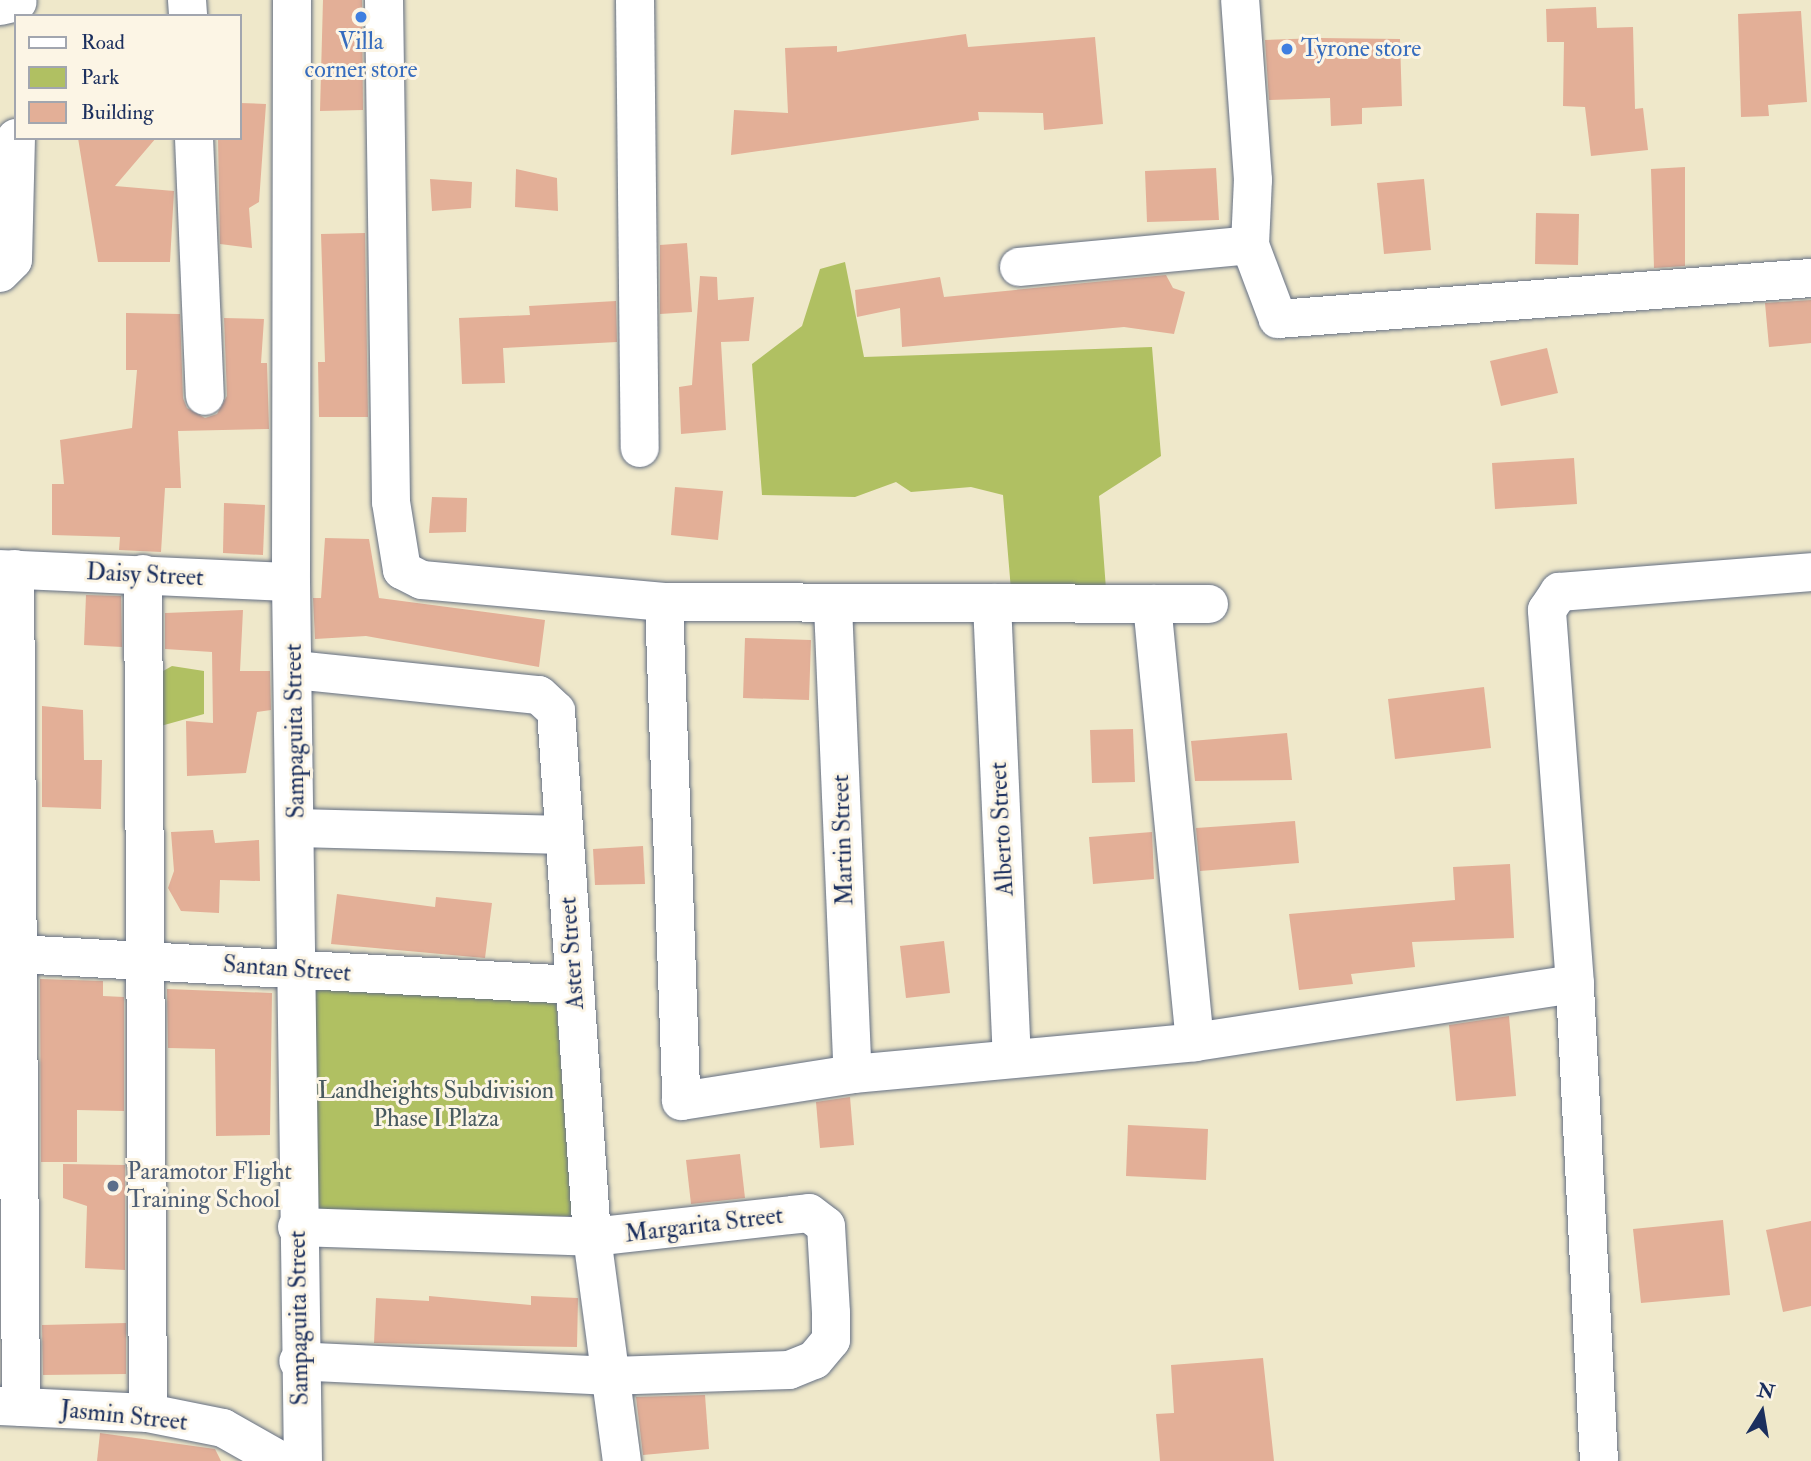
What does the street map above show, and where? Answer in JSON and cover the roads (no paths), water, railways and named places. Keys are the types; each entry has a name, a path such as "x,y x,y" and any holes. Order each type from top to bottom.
{"street":[{"name":"Sampaguita Street","path":"292,0 291,582 297,828 295,971 298,1361 303,1461"},
{"path":"384,0 391,502 402,570 422,580 664,602 833,606 992,603 1209,604"},
{"path":"635,0 640,448"},
{"path":"1240,0 1253,180 1250,245 1278,318 1811,278"},
{"path":"0,273 13,260 16,140"},
{"path":"194,140 205,396"},
{"path":"1018,267 1250,245"},
{"name":"Daisy Street","path":"8,569 291,582"},
{"path":"8,569 10,1407"},
{"path":"1599,1461 1575,984 1550,597 1811,572"},
{"path":"143,574 149,959 148,1413"},
{"path":"664,602 681,1101 853,1074 1012,1056 1195,1042 1575,984"},
{"name":"Alberto Street","path":"992,603 1012,1056"},
{"path":"1152,604 1195,1042"},
{"name":"Martin Street","path":"833,606 853,1074"},
{"name":"Aster Street","path":"295,670 539,695 556,711 592,1237 622,1461"},
{"path":"297,828 564,835"},
{"name":"Santan Street","path":"11,953 574,985"},
{"name":"Margarita Street","path":"297,1227 592,1237 809,1213 826,1226 831,1251 831,1340 814,1360 789,1370 611,1376 298,1361"},
{"name":"Jasmin Street","path":"10,1407 148,1413 223,1428 281,1461"}],"place":[{"name":"Villa corner store","path":"361,17"},
{"name":"Tyrone store","path":"1287,49"},
{"name":"Paramotor Flight Training School","path":"113,1186"}],"park label":[{"name":"Landheights Subdivision Phase I Plaza","path":"436,1105"}]}
